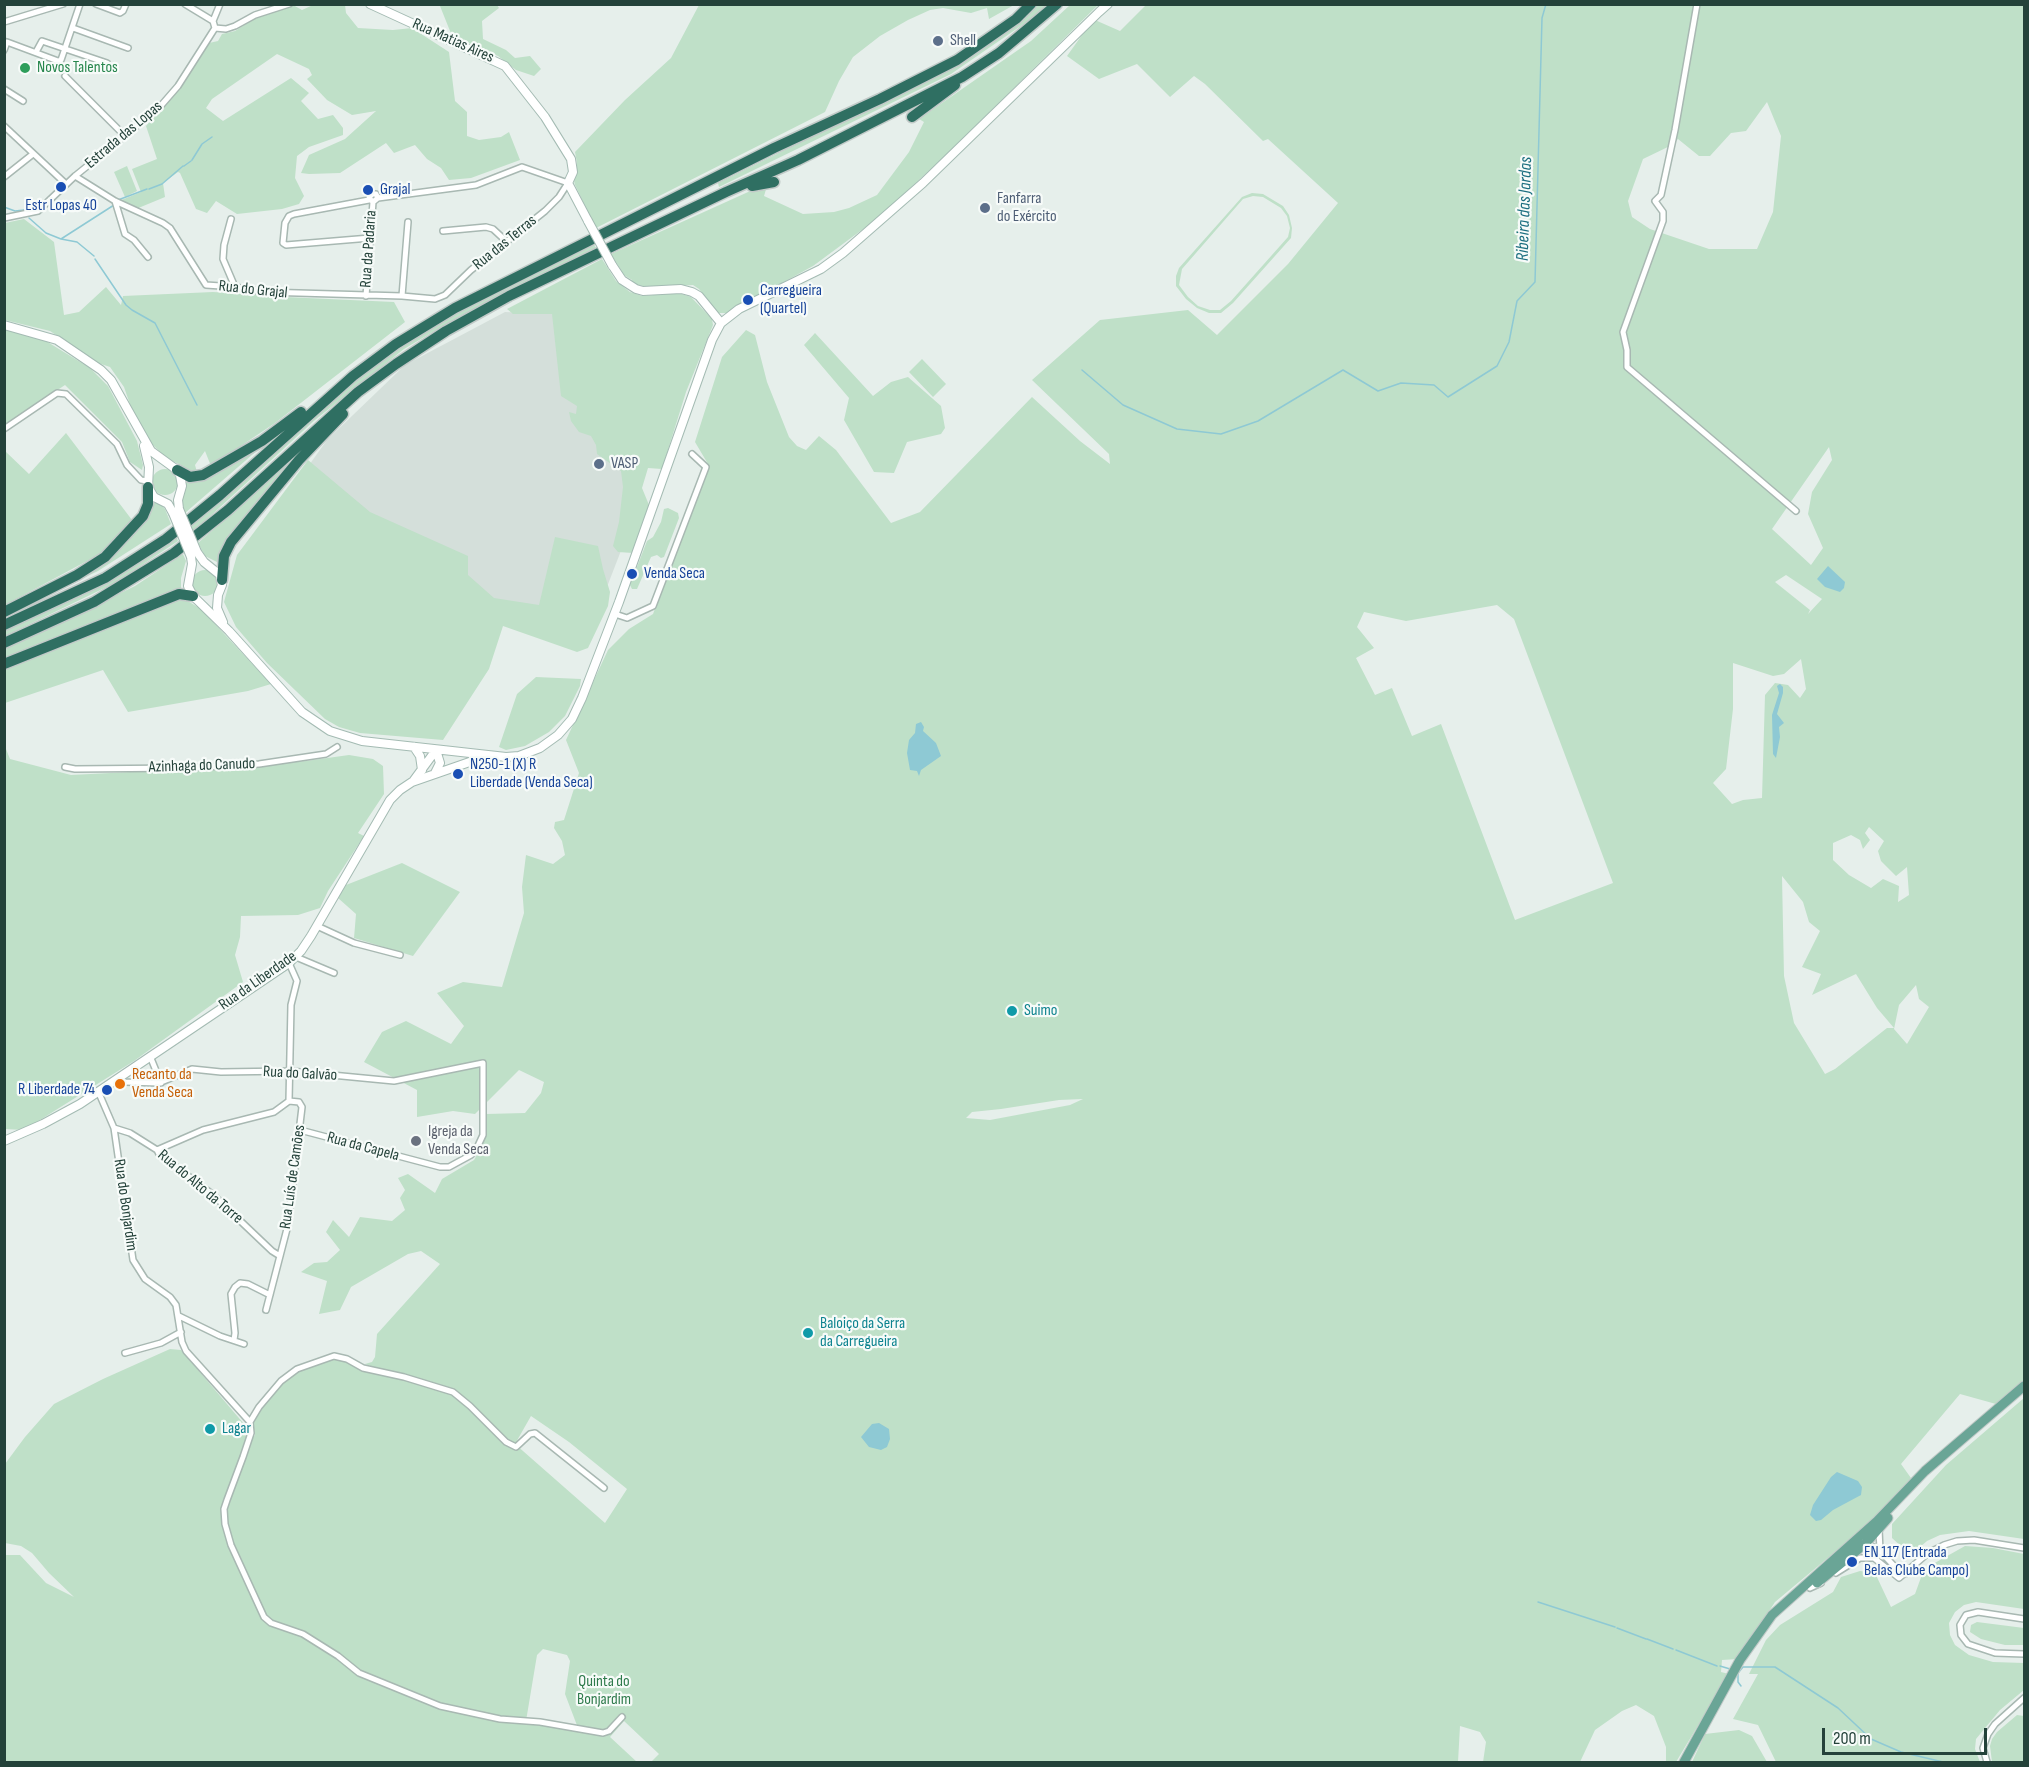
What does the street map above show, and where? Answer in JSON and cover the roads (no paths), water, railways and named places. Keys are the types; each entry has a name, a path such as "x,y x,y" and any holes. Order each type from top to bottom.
{"highway":[{"path":"1007,16 1023,4"},
{"path":"4,625 96,583 166,539 220,495 353,376 396,344 464,303 774,148 957,60 994,35 1031,4"},
{"path":"4,643 94,602 174,553 228,510 340,407 396,364 446,331 509,296 798,160 962,77 999,53 1057,4"},
{"path":"912,117 956,85 962,77"},
{"path":"774,148 830,117 834,112"},
{"path":"726,192 738,192 758,184 774,182"},
{"path":"222,580 224,556 231,542 325,431 396,364"},
{"path":"175,468 194,477 203,475 262,441 322,394 353,376"},
{"path":"4,612 77,575 105,557 143,516 147,504 148,481"},
{"path":"4,664 179,594 195,598"}],"main road":[{"name":"Rua Matias Aires","path":"370,4 506,66 545,117 571,159 573,172 568,183"},
{"path":"140,434 148,460 148,481 154,497 176,511 194,555 188,586 195,598 229,631 288,699 321,726 346,737 489,756 519,756 540,748 558,735 572,719 615,614 712,340 721,323 744,306 821,268 843,253 923,183 1108,4"},
{"path":"568,183 622,280 636,290 681,289 692,292 699,296 721,323"},
{"path":"4,325 57,340 101,370 111,380 140,434 155,455 175,468 182,480 176,511"},
{"path":"148,481 156,467 161,465 175,468"},
{"path":"159,499 171,499 180,491"},
{"path":"194,555 218,571 222,580 217,608 229,631"},
{"path":"190,575 198,568 209,566"},
{"path":"195,598 208,601 218,595"},
{"path":"414,747 420,756 422,770"},
{"path":"412,782 436,750"},
{"path":"434,774 440,763 436,750"},
{"name":"Rua da Liberdade","path":"4,1141 43,1124 119,1078 292,960 317,926 387,804 400,790 412,782 489,756"},
{"path":"1866,1543 1870,1533 1925,1471 2025,1386"},
{"path":"1763,1627 1866,1543 1940,1460"},
{"path":"1684,1762 1740,1660 1763,1627 1785,1603 1893,1506"},
{"path":"1851,1545 1866,1543"}],"street":[{"path":"4,22 63,4"},
{"path":"4,50 7,42 58,61 61,60 80,4"},
{"path":"96,4 120,13 126,4"},
{"path":"185,4 214,24 226,28 235,26 255,15 289,4"},
{"name":"Estrada das Lopas","path":"4,218 38,211 75,176 158,109 178,86 214,24 220,4"},
{"path":"1697,4 1666,173 1661,195 1655,201 1663,212 1663,221 1623,332 1627,350 1627,367 1796,510"},
{"path":"73,28 128,48"},
{"path":"36,52 42,41 107,63"},
{"path":"65,76 125,136"},
{"path":"4,89 23,101"},
{"path":"4,126 66,184"},
{"path":"4,177 33,154"},
{"path":"370,238 286,245 283,243 285,223 289,216 294,214 476,185 522,167 568,183"},
{"path":"57,176 63,171"},
{"name":"Rua do Grajal","path":"75,176 115,201 163,222 170,228 206,285 264,292 439,299"},
{"name":"Rua das Terras","path":"439,299 506,241 545,211 559,197 568,183"},
{"name":"Rua da Padaria","path":"366,296 373,200"},
{"path":"115,201 125,234 134,240 148,257"},
{"path":"231,219 223,259 235,287"},
{"path":"402,296 408,222"},
{"path":"443,231 486,227 493,229 506,241"},
{"path":"182,247 190,246"},
{"path":"4,429 57,393 66,394 117,444 127,465 141,480 148,481"},
{"path":"615,614 627,618 653,606 706,467 692,454"},
{"name":"Azinhaga do Canudo","path":"64,767 75,769 184,768 259,764 326,754 337,747"},
{"path":"317,926 354,943 400,955"},
{"path":"292,960 334,973"},
{"name":"Rua Luís de Camões","path":"266,1310 288,1225 302,1107 299,1102 289,1101 291,1005 297,981 292,960"},
{"path":"150,1056 162,1083"},
{"name":"Rua do Galvão","path":"119,1078 125,1082 162,1083 192,1069 221,1072 290,1071 394,1081 483,1062"},
{"name":"Rua da Capela","path":"300,1130 440,1167 448,1167 471,1155 483,1135 483,1062"},
{"name":"Rua do Bonjardim","path":"98,1091 114,1128 133,1260 145,1279 170,1297 176,1305 186,1351 250,1422"},
{"path":"157,1150 203,1130 274,1112 289,1101"},
{"name":"Rua do Alto da Torre","path":"114,1128 130,1133 157,1150 159,1154 212,1194 280,1256"},
{"path":"234,1340 231,1294 235,1287 240,1283 248,1284 270,1295"},
{"path":"178,1316 244,1344"},
{"path":"125,1353 161,1343 181,1332"},
{"path":"604,1488 535,1433 530,1434 516,1447 506,1442 453,1392 404,1377 363,1368 340,1357 324,1358 297,1369 281,1381 259,1407 250,1422 250,1433 243,1457 226,1500 225,1524 231,1545 264,1617 271,1623 303,1634 338,1656 359,1673 440,1706 500,1719 540,1722 603,1733 609,1731 622,1716"},
{"path":"1880,1528 1880,1551"},
{"path":"1866,1543 1874,1558 1899,1578 1928,1553 1957,1541 1974,1540 2025,1548"},
{"path":"1866,1543 1880,1551 1896,1568 1907,1573"},
{"path":"1810,1588 1852,1561 1860,1558 1874,1558"},
{"path":"2025,1619 1978,1612 1966,1615 1960,1625 1961,1635 1968,1644 1995,1653 2025,1654"},
{"path":"1987,1762 1983,1748 1988,1734 1995,1724 2025,1698"}],"water":[{"path":"1828,566 1845,582 1840,592 1825,587 1817,579"},
{"path":"1780,684 1783,687 1783,693 1777,714 1784,723 1779,727 1780,737 1776,758 1773,754 1772,715 1779,693 1777,686"},
{"path":"921,722 924,727 923,731 936,743 941,756 921,770 919,776 917,771 910,770 907,753 909,740 915,733 916,724"},
{"path":"879,1423 889,1429 890,1439 887,1447 881,1450 869,1447 861,1437 872,1424"},
{"path":"1837,1472 1858,1481 1862,1487 1861,1495 1816,1521 1810,1515 1813,1505 1831,1477"}],"waterway":[{"name":"Ribeira das Jardas","path":"1082,370 1123,405 1177,429 1221,434 1258,421 1343,370 1378,391 1401,383 1434,385 1448,397 1497,366 1509,342 1517,301 1535,282 1542,18 1546,4"},
{"path":"192,160 202,144 212,137"},
{"path":"184,166 191,161"},
{"path":"149,189 162,184 183,166"},
{"path":"118,200 147,189"},
{"path":"29,218 46,233 61,239 114,205"},
{"path":"4,207 15,211 24,210"},
{"path":"61,239 77,242 94,256"},
{"path":"95,259 126,305 155,323 197,405"},
{"path":"1538,1602 1615,1627"},
{"path":"1617,1628 1646,1639"},
{"path":"1647,1639 1673,1649"},
{"path":"1676,1650 1717,1666"},
{"path":"1720,1666 1730,1669"},
{"path":"1741,1686 1738,1682 1738,1673 1743,1667 1775,1667 1838,1708 1871,1739 1901,1752 1943,1762"}],"place":[{"name":"Shell","path":"938,41"},
{"name":"Novos Talentos","path":"25,68"},
{"name":"Estr Lopas 40","path":"61,187"},
{"name":"Grajal","path":"368,190"},
{"name":"Fanfarra do Exército","path":"985,208"},
{"name":"Carregueira (Quartel)","path":"748,300"},
{"name":"VASP","path":"599,464"},
{"name":"Venda Seca","path":"632,574"},
{"name":"N250-1 (X) R Liberdade (Venda Seca)","path":"458,774"},
{"name":"Suimo","path":"1012,1011"},
{"name":"Recanto da Venda Seca","path":"120,1084"},
{"name":"R Liberdade 74","path":"107,1090"},
{"name":"Igreja da Venda Seca","path":"416,1141"},
{"name":"Baloiço da Serra da Carregueira","path":"808,1333"},
{"name":"Lagar","path":"210,1429"},
{"name":"EN 117 (Entrada Belas Clube Campo)","path":"1852,1562"}],"park label":[{"name":"Quinta do Bonjardim","path":"604,1691"}]}
